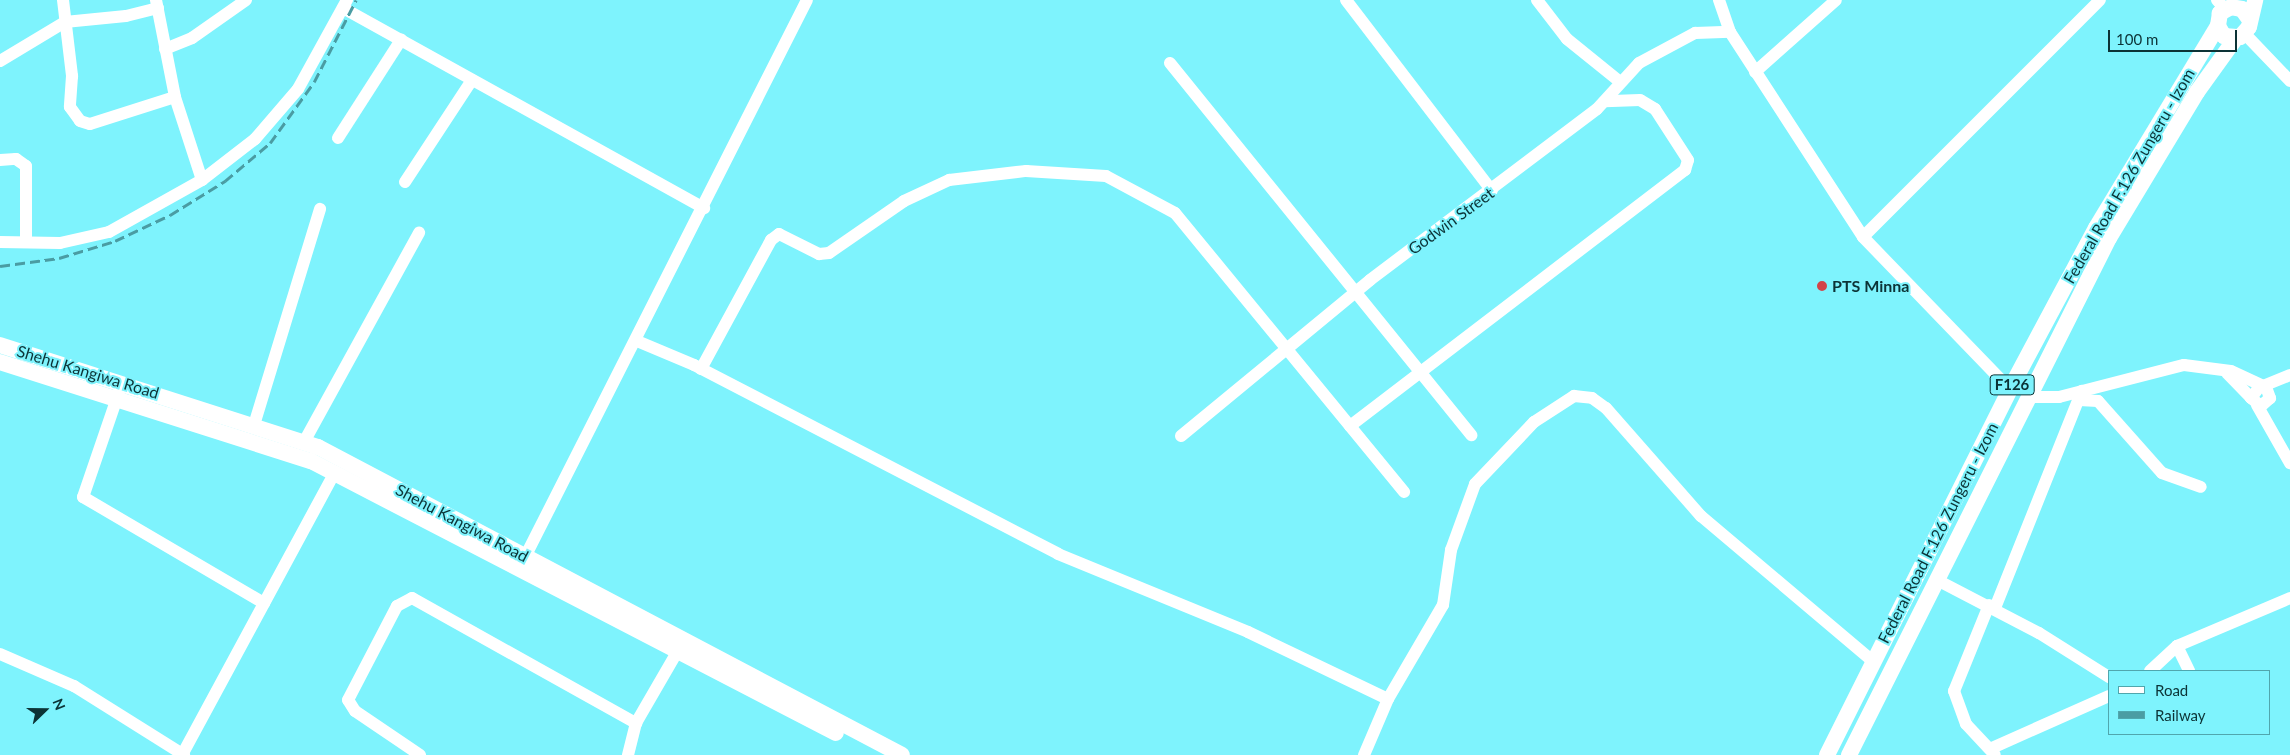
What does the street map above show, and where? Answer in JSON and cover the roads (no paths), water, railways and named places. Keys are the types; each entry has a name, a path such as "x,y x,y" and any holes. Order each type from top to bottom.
{"main road":[{"name":"Federal Road F.126 Zungeru - Izom","path":"1849,755 2030,397 2144,177 2243,30 2255,0"},
{"name":"F126","path":"2218,26 2227,4 2242,9 2243,30"},
{"name":"Federal Road F.126 Zungeru - Izom","path":"1827,755 2010,390 2096,228 2218,26"},
{"path":"2218,26 2224,36 2243,30"},
{"name":"Shehu Kangiwa Road","path":"0,345 122,382 304,442 902,755"},
{"name":"Shehu Kangiwa Road","path":"0,362 280,449 334,472 676,654 879,755"}],"street":[{"path":"63,0 72,76 70,107 80,121 90,124 175,97"},
{"path":"165,49 192,38 246,0"},
{"path":"525,557 704,208 807,0"},
{"path":"1346,0 1492,191"},
{"path":"1537,0 1567,39 1619,82"},
{"path":"1719,0 1730,32 1863,237 2010,390"},
{"path":"1755,72 1836,0"},
{"path":"1863,237 2100,0"},
{"path":"0,61 65,22 126,16 157,4 175,97 202,180"},
{"path":"0,242 60,243 109,232 202,180 255,139 298,88 345,4 401,40 704,208"},
{"path":"2243,30 2290,82"},
{"name":"Godwin Street","path":"1181,436 1355,293 1492,191 1605,101 1619,82 1667,46 1695,34 1730,32"},
{"path":"338,138 401,40"},
{"path":"1170,63 1471,435"},
{"path":"405,182 472,80"},
{"path":"1350,426 1419,371 1685,170 1688,160 1655,110 1640,100 1605,101"},
{"path":"0,160 16,159 26,166 26,242"},
{"path":"701,369 771,240 779,234 819,254 829,253 928,186 987,173 1026,171 1106,176 1156,199 1174,212 1288,348 1404,492"},
{"path":"254,425 320,209"},
{"path":"304,442 419,233"},
{"path":"636,341 701,369 1058,554 1222,620 1388,699"},
{"path":"2030,397 2080,395 2184,365 2218,367 2262,386 2290,377"},
{"path":"2218,367 2262,401"},
{"path":"2262,401 2290,377"},
{"path":"122,382 83,497 264,603"},
{"path":"2262,386 2262,401 2271,431 2290,463"},
{"path":"2080,395 2098,401 2162,473 2201,488"},
{"path":"2080,395 1992,607 1954,691 1966,724 1993,752 2108,696"},
{"path":"1364,755 1388,699 1443,606 1451,550 1475,484 1534,422 1574,396 1592,398 1606,408 1701,516 1874,662"},
{"path":"0,654 74,686 183,755 334,472"},
{"path":"1937,580 1992,607 2108,676"},
{"path":"420,755 355,711 348,700 397,606 412,598 636,723"},
{"path":"2151,670 2177,646 2290,598"},
{"path":"2177,646 2189,670"},
{"path":"628,755 636,723 676,654"}],"railway":[{"path":"0,266 59,258 115,241 170,215 225,181 270,143 314,82 356,0"}],"place":[{"name":"PTS Minna","path":"1822,286"}]}
